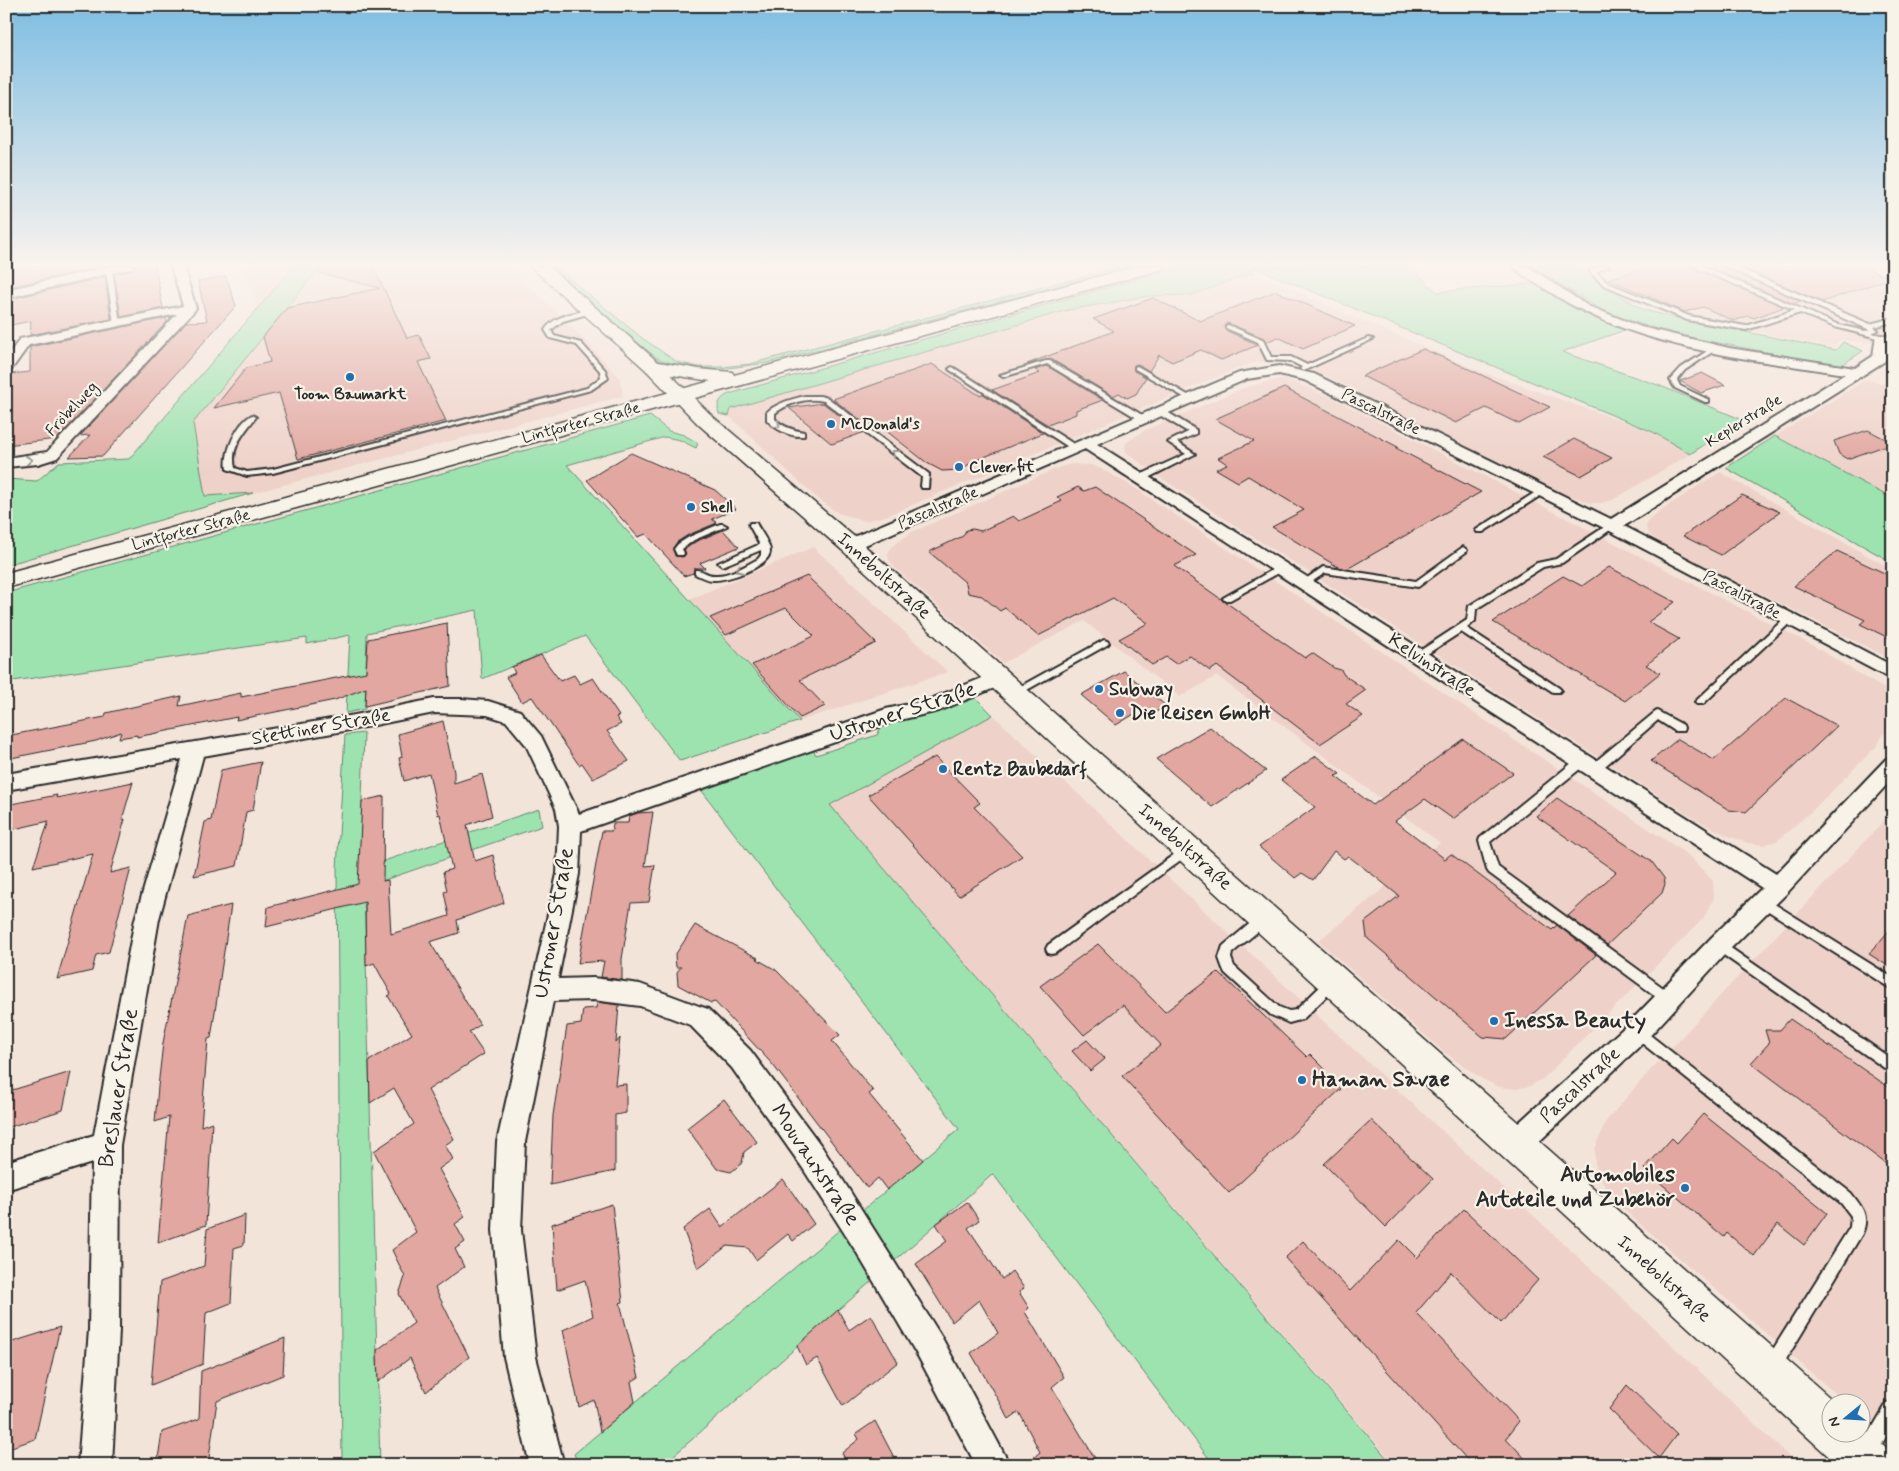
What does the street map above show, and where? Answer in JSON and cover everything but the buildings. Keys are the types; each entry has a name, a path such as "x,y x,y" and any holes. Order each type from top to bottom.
{"street":[{"path":"6,367 25,342 61,335"},
{"name":"Fröbelweg","path":"6,463 38,459 52,455 165,335"},
{"name":"Inneboltstraße","path":"615,335 653,367 705,420 850,545 1822,1419"},
{"name":"Lintforter Straße","path":"6,580 903,335"},
{"path":"1656,335 1715,348 1855,372"},
{"name":"Keplerstraße","path":"1612,526 1880,358 1887,339"},
{"path":"653,367 699,374 754,375"},
{"name":"Pascalstraße","path":"850,545 1244,376 1260,372 1301,370 1310,377 1612,526 1893,674"},
{"name":"Kelvinstraße","path":"1082,446 1141,478 1588,765 1770,894"},
{"name":"Ustroner Straße","path":"547,1465 520,1357 507,1230 511,1142 568,874 570,826 875,720 1006,686"},
{"name":"Stettiner Straße","path":"6,782 195,750 434,706 488,708 513,716 534,741 567,809 570,826"},
{"name":"Breslauer Straße","path":"95,1465 104,1330 106,1145 147,919 195,750"},
{"name":"Pascalstraße","path":"1515,1145 1637,1032 1893,764"},
{"name":"Mouvauxstraße","path":"542,990 593,989 640,995 699,1017 740,1059 812,1157 867,1243 930,1347 994,1465"},
{"path":"6,1176 106,1145"}],"lane":[{"path":"252,417 235,440 229,457 231,469 247,474 273,471 589,389 605,378 603,371 579,344 552,337 551,335"},
{"path":"1246,335 1261,341 1269,359 1291,359 1301,370 1370,339"},
{"path":"1869,335 1887,339"},
{"path":"1707,401 1678,387 1673,380 1683,368 1715,348"},
{"path":"1003,374 1048,362 1145,419"},
{"path":"1138,368 1191,399"},
{"path":"952,369 1082,446"},
{"path":"801,434 788,432 778,427 770,420 771,412 775,408 807,398 826,399 926,476 925,486"},
{"path":"1141,478 1191,454 1172,442 1193,432 1161,412"},
{"path":"1480,530 1542,492"},
{"path":"698,572 708,577 723,577 761,561 766,556 766,550 752,525"},
{"path":"680,553 678,549 686,541 723,526"},
{"path":"1418,656 1471,621 1472,608 1540,565 1558,561 1612,526"},
{"path":"722,563 761,547 763,543"},
{"path":"1304,583 1323,570 1418,584 1463,550"},
{"path":"1227,598 1281,568"},
{"path":"1700,702 1789,619"},
{"path":"1461,628 1556,690"},
{"path":"1006,686 1104,643"},
{"path":"1669,999 1493,870 1484,842 1657,715 1679,728"},
{"path":"1052,949 1187,849"},
{"path":"1770,894 1893,984"},
{"path":"1264,919 1227,950 1224,958 1229,969 1275,1011 1288,1017 1299,1015 1334,981"},
{"path":"1719,945 1893,1068"},
{"path":"1637,1032 1846,1198 1858,1214 1857,1229 1769,1372"},
{"path":"1858,1452 1893,1410"}],"shaded area":[{"path":"265,335 579,335 620,378 623,396 253,493 205,496 193,423"},
{"path":"984,335 1395,335 1480,371 1653,432 1690,454 1613,500 1591,503 1556,491 1314,370 1289,363 1259,362 1243,366 886,516 865,521 838,513 817,498 729,416 731,409"},
{"path":"1771,335 1893,335 1893,345 1840,340 1833,347"},
{"path":"1280,379 1291,381 1331,397 1814,646 1891,693 1893,695 1893,719 1876,747 1813,810 1777,841 1764,845 1747,843 1726,835 1697,820 1164,480 1126,452 1125,446 1127,442 1145,430 1246,387"},
{"path":"1867,379 1893,386 1893,499 1775,436"},
{"path":"1073,464 1091,465 1102,469 1135,488 1688,855 1713,881 1714,898 1703,919 1543,1079 1530,1086 1516,1089 1499,1087 1482,1079 1445,1053 1318,941 1440,843 1217,676 1180,697 1084,621 1003,663 895,568 889,560 888,554 891,547 912,532 1060,467"},
{"path":"1720,472 1893,570 1893,660 1664,545 1649,534 1646,528 1647,522 1658,512"},
{"path":"813,547 948,672 800,721 690,599"},
{"path":"993,715 1630,1305 1798,1465 1395,1465 830,805"},
{"path":"1893,811 1893,1445 1872,1426 1872,1394 1836,1394 1625,1211 1608,1193 1595,1164 1595,1149 1606,1121 1644,1077"}],"green space":[{"path":"235,335 265,335 193,423 205,496 253,493 6,565 6,479 37,481 59,462 129,459"},
{"path":"627,335 638,335 677,362 699,367 721,367 750,364 862,335 874,335 767,363 706,371 681,368 657,358"},
{"path":"940,335 984,335 731,409 729,416 719,414 718,407 720,402 723,397"},
{"path":"1417,335 1612,335 1562,352 1658,385 1743,420 1690,454 1653,432"},
{"path":"1674,335 1760,335 1836,350 1843,342 1863,351 1840,366"},
{"path":"650,416 669,431 684,435 698,443 696,448 680,440 665,437 567,465 800,721 680,761 585,636 482,679 477,610 367,633 365,709 346,713 350,635 307,644 307,638 6,682 6,593"},
{"path":"1775,436 1893,499 1893,563 1726,468"},
{"path":"976,698 993,715 830,805 1393,1465 1214,1465 993,1174 663,1465 579,1465 574,1454 959,1129 699,787 812,748 816,755 877,735 883,724 937,711"},
{"path":"364,733 360,869 539,809 542,826 364,887 380,1465 342,1465 337,868 345,735"}],"place":[{"name":"Toom Baumarkt","path":"350,377"},
{"name":"McDonald's","path":"831,424"},
{"name":"Clever fit","path":"959,467"},
{"name":"Shell","path":"691,507"},
{"name":"Subway","path":"1099,689"},
{"name":"Die Reisen GmbH","path":"1120,713"},
{"name":"Rentz Baubedarf","path":"943,769"},
{"name":"Inessa Beauty","path":"1494,1021"},
{"name":"Haman Savae","path":"1302,1080"},
{"name":"Automobiles Autoteile und Zubehör","path":"1685,1188"}]}
